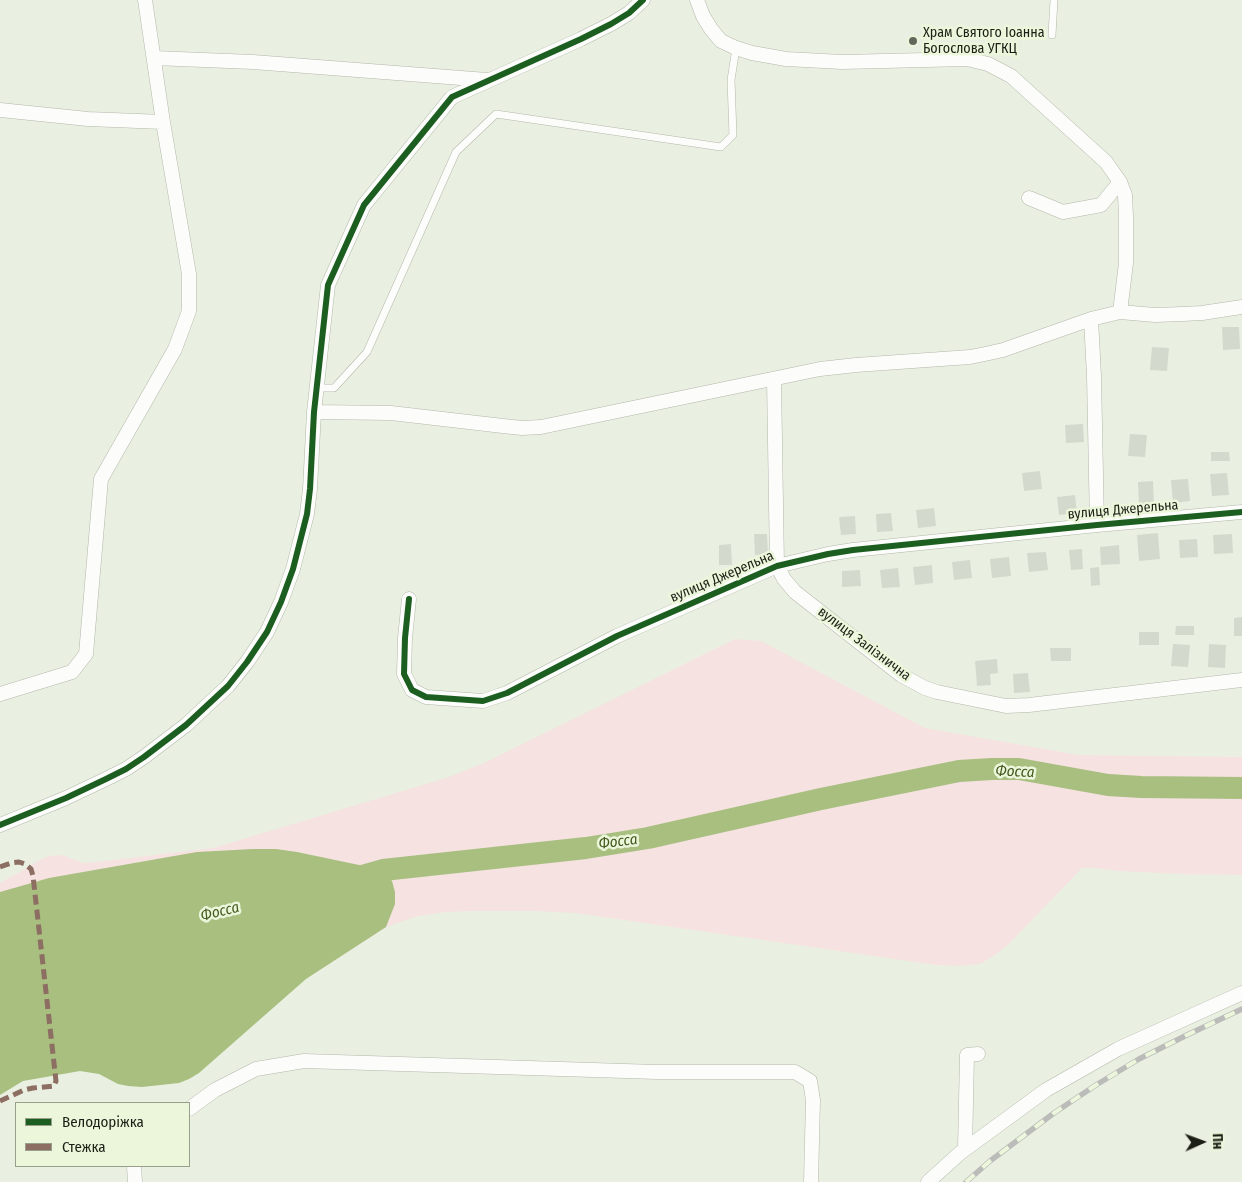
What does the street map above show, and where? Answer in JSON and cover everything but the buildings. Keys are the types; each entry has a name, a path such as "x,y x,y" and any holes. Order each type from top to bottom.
{"street":[{"path":"0,694 72,672 86,654 101,479 175,349 189,311 189,274 163,122 145,0"},
{"path":"0,825 113,776 144,757 186,725 228,686 266,632 293,569 310,488 314,412 328,285 364,205 452,97 581,40 612,24 629,13 643,0"},
{"path":"697,0 702,16 721,41 752,53 786,59 842,62 966,59 988,64 1011,76 1106,162 1120,182 1125,195 1126,225 1126,263 1120,312"},
{"path":"154,58 263,63 490,80"},
{"path":"0,110 88,119 163,122"},
{"path":"1029,198 1063,212 1101,204 1120,182"},
{"path":"314,412 391,413 522,428 541,427 838,367 970,357 1003,350 1091,319 1120,312 1155,315 1183,314 1242,307"},
{"path":"1091,319 1097,525"},
{"path":"774,379 777,566"},
{"name":"вулиця Джерельна","path":"409,599 404,674 412,690 426,697 483,700 507,693 617,636 777,566 840,552 1242,512"},
{"name":"вулиця Залізнична","path":"777,566 784,579 795,592 810,604 901,674 925,688 937,692 1000,705 1018,706 1242,680"},
{"path":"928,1182 965,1149 1046,1090 1118,1049 1242,992"},
{"path":"965,1149 967,1055 978,1054"},
{"path":"190,1108 215,1090 256,1069 304,1061 656,1072 795,1072 810,1081 813,1100 811,1182"},
{"path":"134,1167 135,1182"}],"lane":[{"path":"1052,35 1054,0"},
{"path":"317,388 334,388 367,352 456,152 496,114 721,147 733,135 731,80 736,48"}],"shaded area":[{"path":"735,639 761,641 925,728 1079,755 1242,757 1242,875 1181,874 1082,868 1009,944 980,964 960,966 936,965 575,913 472,911 418,916 386,927 306,979 0,906 0,883 49,856 62,855 83,863 213,848 446,778 484,763"}],"water":[{"path":"276,849 297,852 383,870 392,881 395,892 395,904 386,927 306,979 199,1073 189,1079 179,1083 142,1087 128,1086 118,1084 99,1074 80,1071 23,1081 0,1095 0,892 49,878 197,852"}],"waterway":[{"name":"Фосса","path":"355,878 383,870 586,848 648,838 821,799 959,771 1019,769 1108,785 1242,788"}],"railway":[{"path":"966,1182 990,1161 1054,1113 1096,1085 1139,1059 1242,1009"}],"marked path":[{"path":"0,867 19,862 31,869 33,876 56,1081 54,1086 24,1090 0,1101"}],"cycle path":[{"path":"0,825 66,798 126,769 186,725 228,686 247,662 267,632 293,569 307,514 314,412 328,285 364,205 452,97 611,24 629,13 643,0"},
{"path":"409,599 404,674 412,690 426,697 483,701 507,693 617,636 777,566 853,550 1242,512"}],"place":[{"name":"Храм Святого Іоанна Богослова УГКЦ","path":"913,41"}]}
